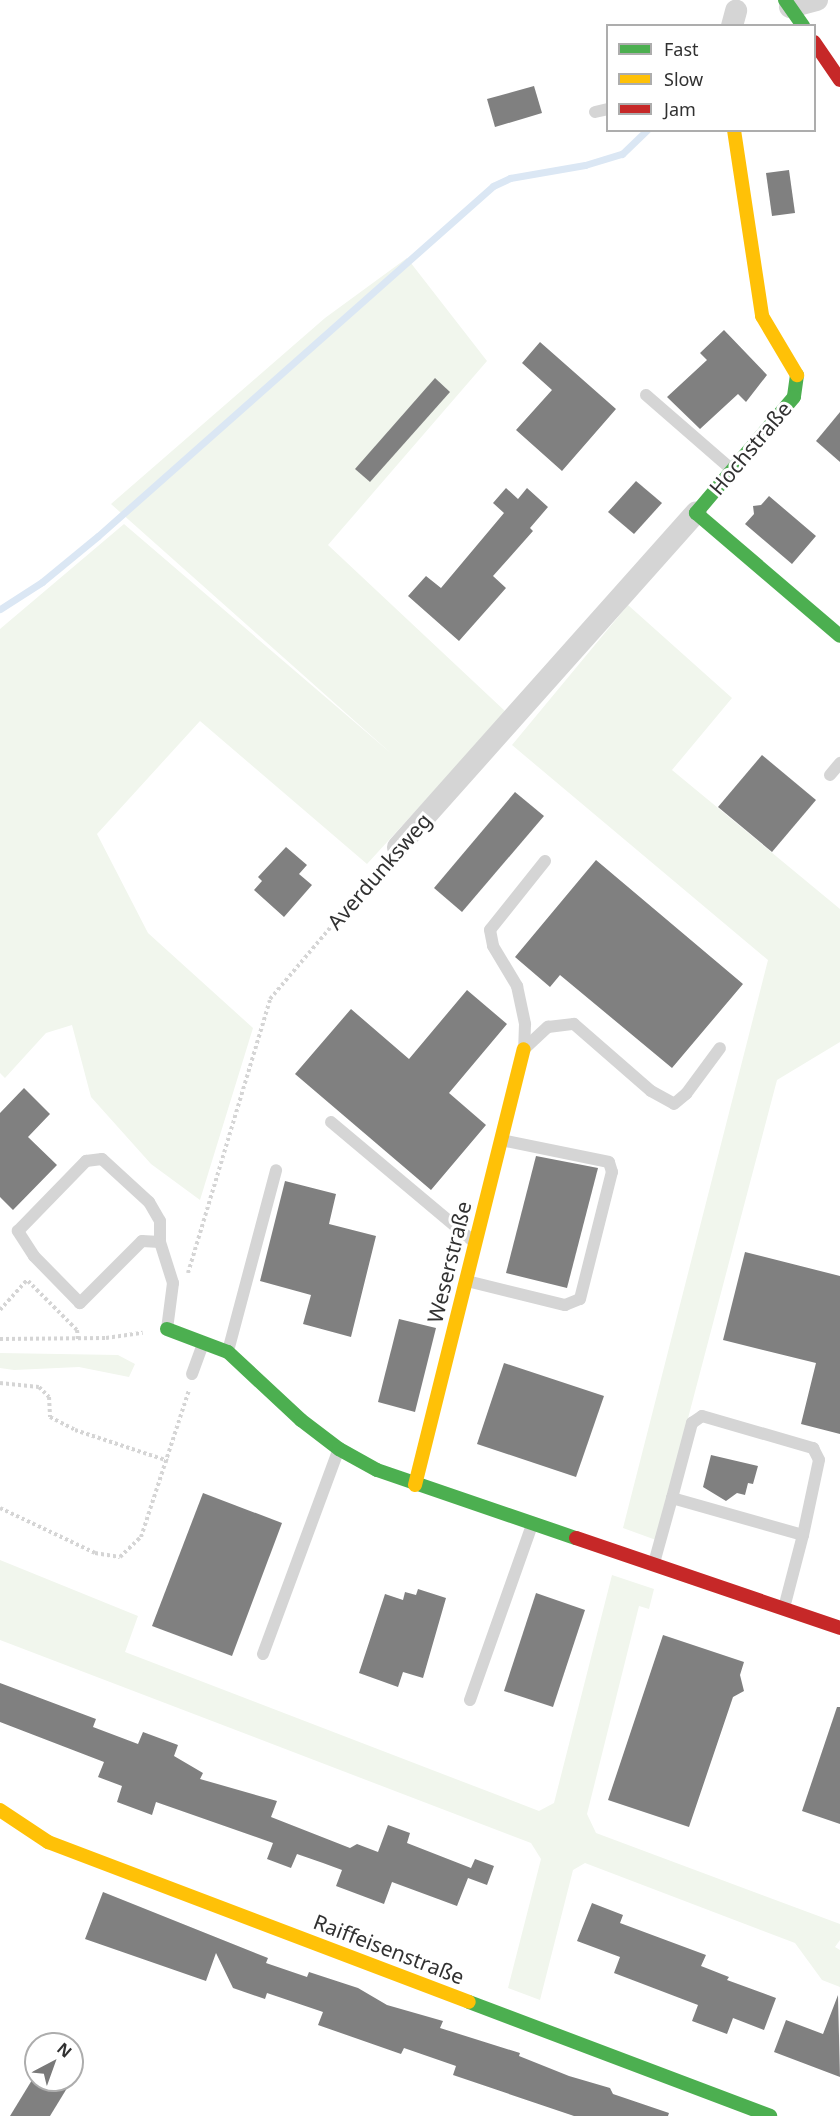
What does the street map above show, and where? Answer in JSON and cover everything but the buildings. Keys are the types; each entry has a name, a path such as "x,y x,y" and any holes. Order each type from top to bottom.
{"street":[{"path":"793,11 817,0"},
{"path":"816,45 840,80"},
{"name":"Hochstraße","path":"734,132 762,316 798,377 794,397 696,513 840,636"},
{"name":"Averdunksweg","path":"398,847 696,513"},
{"name":"Weserstraße","path":"415,1485 524,1049"},
{"path":"167,1329 228,1352 301,1420 339,1449 415,1485 840,1628"},
{"name":"Raiffeisenstraße","path":"0,1810 48,1842 770,2116"}],"lane":[{"path":"646,395 731,470"},
{"path":"830,775 840,763"},
{"path":"524,1049 525,1024 517,986 493,946 490,930 545,861"},
{"path":"524,1049 548,1027 574,1024 651,1090 674,1104 686,1095 720,1048"},
{"path":"331,1122 475,1243"},
{"path":"466,1281 565,1305 580,1299 612,1172 609,1162 501,1140"},
{"path":"160,1242 142,1241 80,1303 34,1256 18,1231 86,1161 102,1160 149,1202 160,1221 160,1242 173,1283 167,1329"},
{"path":"228,1352 276,1170"},
{"path":"192,1374 203,1342"},
{"path":"654,1564 692,1423 702,1416 813,1448 819,1460 784,1609"},
{"path":"263,1654 339,1449"},
{"path":"672,1498 803,1534"},
{"path":"470,1700 532,1524"}],"path":[{"name":"Averdunksweg","path":"173,1283 184,1284 270,999 398,847"},
{"path":"34,1256 24,1266 28,1281 77,1330 78,1339"},
{"path":"0,1310 28,1281"},
{"path":"0,1339 78,1339 167,1329"},
{"path":"0,1509 95,1553 120,1557 141,1537 168,1461 192,1374"},
{"path":"0,1383 39,1387 49,1396 50,1417 75,1430 168,1461"}],"shaded area":[{"path":"407,258 487,361 328,545 506,712 367,864 200,721 97,834 148,933 253,1028 200,1200 151,1164 91,1097 72,1025 46,1033 5,1078 0,1073 0,629 124,524 393,755 111,504 325,318"},
{"path":"628,605 732,698 672,770 840,909 840,1042 777,1080 656,1540 623,1528 768,960 512,745"},
{"path":"0,1353 118,1355 135,1364 129,1377 79,1367 14,1370 0,1368"},
{"path":"0,1560 138,1616 125,1652 539,1811 554,1803 612,1575 654,1589 649,1609 639,1606 587,1814 596,1833 840,1924 840,1940 835,1947 840,1950 840,1987 822,1980 795,1943 585,1863 573,1870 540,2000 508,1988 541,1859 531,1843 0,1640"}],"waterway":[{"path":"0,609 42,582 98,536 493,186 510,178 585,165 622,154 645,132"}],"traffic: fast":[{"path":"785,0 802,24"},
{"path":"797,375 794,397 696,513 840,636"},
{"path":"167,1329 228,1352 301,1420 339,1449 377,1470 576,1538"},
{"path":"469,2002 770,2116"}],"traffic: slow":[{"path":"734,132 762,316 797,375"},
{"path":"415,1485 524,1049"},
{"path":"0,1810 48,1842 469,2002"}],"traffic: jam":[{"path":"816,45 840,80"},
{"path":"576,1538 840,1628"}]}
